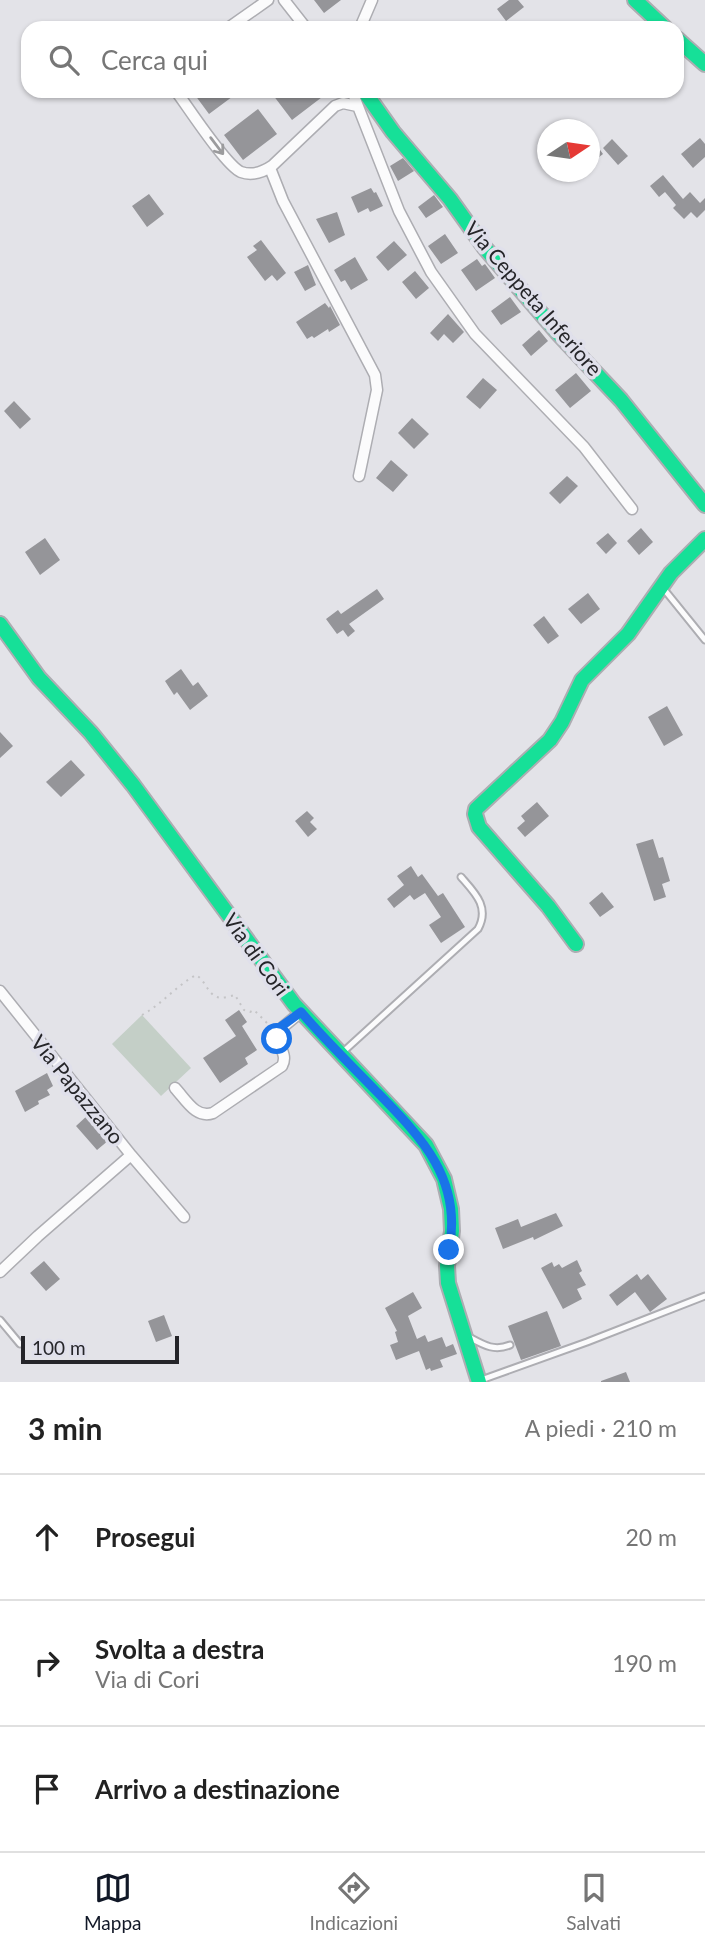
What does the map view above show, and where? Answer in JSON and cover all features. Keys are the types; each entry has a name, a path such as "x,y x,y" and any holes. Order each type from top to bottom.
{"street":[{"path":"238,21 268,0"},
{"path":"284,0 300,21"},
{"path":"363,21 372,0"},
{"path":"635,0 657,21"},
{"path":"684,46 705,64"},
{"path":"181,98 236,169 250,174 270,168 335,106 343,103 357,106"},
{"path":"354,98 408,232 446,294 484,343 584,447 632,509"},
{"name":"Via Ceppeta Inferiore","path":"369,98 489,252 557,332 612,389 705,505"},
{"path":"270,168 286,208 376,375 377,390 359,476"},
{"path":"576,944 481,830 475,814 480,804 554,736 582,680 628,634 676,567 705,539"},
{"name":"Via di Cori","path":"0,624 39,678 91,733 137,789 301,1012 418,1135 439,1167 452,1218 448,1283 479,1381"},
{"name":"Via Papazzano","path":"0,991 4,1004 131,1155 0,1272"},
{"path":"175,1088 198,1113 213,1113 282,1066 285,1054 277,1039 277,1033 281,1026 301,1012"},
{"path":"131,1155 184,1217"}],"lane":[{"path":"661,587 705,640"},
{"path":"341,1054 478,929 482,915 481,903 461,877"},
{"path":"479,1381 705,1296"},
{"path":"0,1320 20,1344"},
{"path":"464,1335 490,1348 510,1345"}],"path":[{"path":"142,1015 157,1007 196,975 203,978 214,996 219,998 235,995 244,1010 254,1010 277,1033"}],"shaded area":[{"path":"142,1015 191,1068 161,1096 112,1044"}],"building":[{"path":"314,0 341,0 324,13"},
{"path":"509,0 518,0 524,7 506,21 497,9"},
{"path":"197,98 231,98 209,114"},
{"path":"275,98 321,98 292,120"},
{"path":"258,109 277,134 243,160 224,135"},
{"path":"700,138 705,144 705,157 693,168 681,154"},
{"path":"612,139 628,156 618,165 603,148"},
{"path":"403,158 414,171 398,181 390,166"},
{"path":"663,175 683,199 690,192 700,203 705,198 705,210 697,218 691,212 684,219 673,208 676,205 665,192 659,197 650,186"},
{"path":"371,188 383,206 370,212 368,208 358,213 351,197"},
{"path":"149,194 164,214 147,227 132,206"},
{"path":"434,195 443,207 426,218 418,207"},
{"path":"337,212 345,235 329,243 316,219"},
{"path":"445,234 458,253 441,264 428,246"},
{"path":"261,240 286,273 277,281 272,275 265,281 247,257 257,250 253,246"},
{"path":"394,241 407,255 388,271 376,257"},
{"path":"355,257 368,280 351,290 345,280 341,282 334,270"},
{"path":"477,259 482,266 485,264 495,278 476,291 461,270"},
{"path":"308,265 316,285 305,291 294,272"},
{"path":"415,271 429,288 416,299 402,282"},
{"path":"510,297 521,312 501,325 491,311"},
{"path":"325,303 329,308 330,306 340,325 329,332 328,329 314,338 312,336 307,339 296,322"},
{"path":"448,314 464,332 453,343 444,334 438,341 430,333"},
{"path":"539,330 548,341 531,356 522,345"},
{"path":"576,373 591,391 570,408 555,390"},
{"path":"483,378 497,390 480,409 466,397"},
{"path":"14,401 31,419 20,429 4,411"},
{"path":"412,418 429,434 414,449 398,433"},
{"path":"391,460 408,475 393,492 376,478"},
{"path":"567,476 578,486 560,504 549,493"},
{"path":"641,528 653,542 639,555 627,541"},
{"path":"608,533 617,543 606,554 596,543"},
{"path":"45,538 60,560 40,575 25,552"},
{"path":"377,589 384,599 349,624 355,631 348,637 343,630 337,634 326,619 338,610 341,614"},
{"path":"588,593 600,609 581,624 568,609"},
{"path":"544,616 559,636 548,644 533,625"},
{"path":"181,669 193,686 198,682 208,696 190,710 177,692 174,695 165,681"},
{"path":"667,706 683,735 664,746 648,717"},
{"path":"0,732 13,746 0,758"},
{"path":"71,760 85,775 61,797 46,782"},
{"path":"537,802 549,816 525,837 517,828 525,821 521,816"},
{"path":"307,811 314,818 310,822 317,829 308,837 295,821"},
{"path":"653,839 659,858 663,857 670,881 662,884 666,897 654,901 636,844"},
{"path":"411,866 418,877 422,874 438,896 443,893 465,927 441,943 429,925 441,917 425,893 414,900 410,895 394,908 387,899 404,885 397,876"},
{"path":"602,892 614,907 600,917 589,903"},
{"path":"239,1010 247,1022 242,1026 257,1050 245,1058 248,1064 220,1083 203,1058 236,1036 225,1020"},
{"path":"47,1073 53,1086 47,1090 50,1095 25,1112 15,1091"},
{"path":"89,1114 109,1140 97,1150 76,1126"},
{"path":"556,1213 563,1226 534,1240 533,1237 503,1249 495,1228 518,1219 521,1227"},
{"path":"577,1260 582,1271 579,1273 586,1285 577,1289 582,1299 563,1309 541,1268 552,1262 554,1267 559,1264 562,1268"},
{"path":"44,1261 60,1279 46,1291 30,1273"},
{"path":"637,1274 641,1280 648,1274 667,1299 650,1312 635,1292 617,1306 609,1295"},
{"path":"413,1292 422,1308 408,1316 417,1339 425,1335 428,1342 442,1337 446,1347 453,1344 457,1354 440,1360 443,1367 431,1371 430,1368 426,1370 419,1351 396,1360 390,1345 398,1342 397,1331 385,1308"},
{"path":"547,1311 561,1346 521,1360 508,1326"},
{"path":"164,1315 172,1336 156,1342 148,1321"},
{"path":"626,1372 630,1382 601,1382 601,1381"}],"traffic: fast":[{"path":"635,0 658,21"},
{"path":"684,45 705,64"},
{"path":"369,98 393,132 450,199 485,248 557,332 621,400 705,505"},
{"path":"576,944 548,906 479,827 476,809 550,740 562,722 582,680 628,634 671,573 705,539"},
{"path":"0,624 39,678 91,733 133,785 294,1004 426,1145 444,1179 451,1209 448,1283 479,1382"}],"route":[{"path":"277,1039 279,1028 301,1012 418,1135 436,1161 444,1179 452,1218 449,1250"}]}
